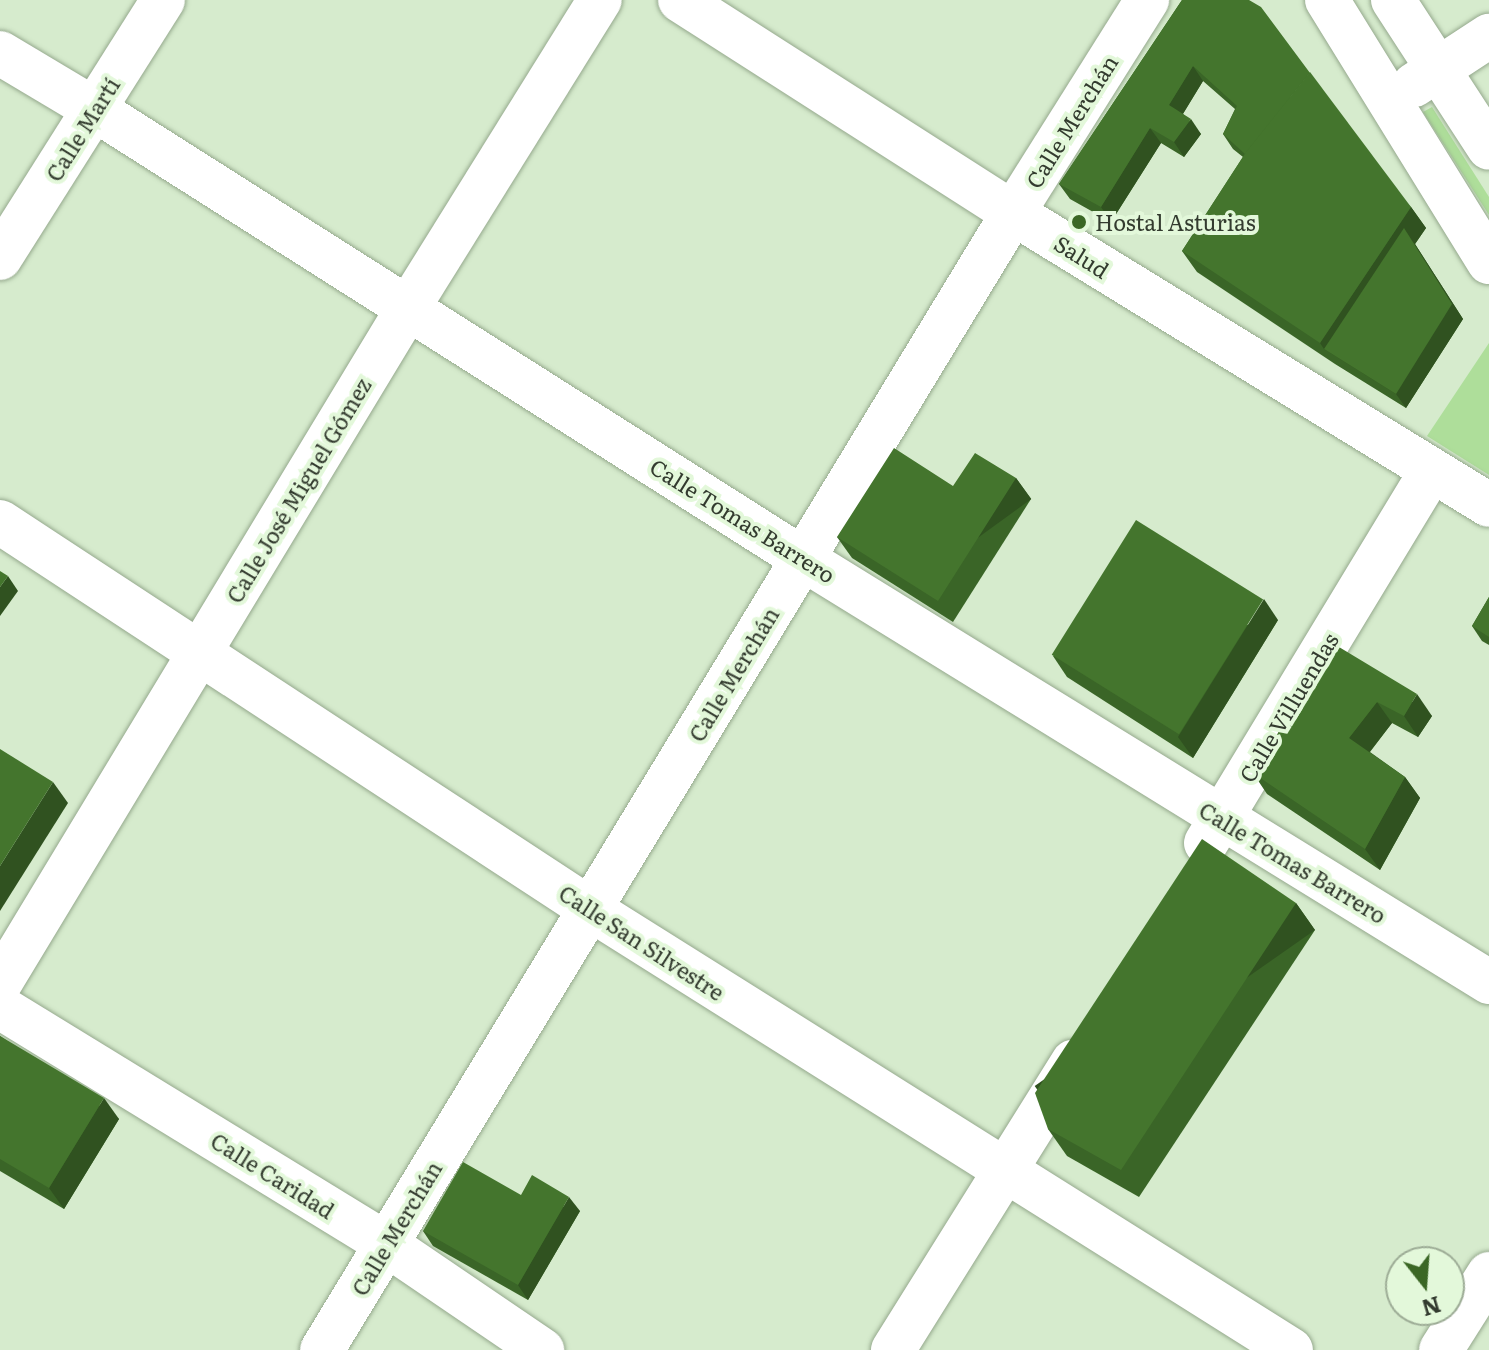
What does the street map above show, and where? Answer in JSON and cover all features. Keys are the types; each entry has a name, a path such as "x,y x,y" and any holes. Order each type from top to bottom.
{"street":[{"name":"Calle Martí","path":"0,258 163,0"},
{"name":"Calle José Miguel Gómez","path":"0,983 408,308 600,0"},
{"name":"Salud","path":"680,0 1013,213 1489,505"},
{"name":"Calle Merchán","path":"322,1350 1013,213 1147,0"},
{"path":"1327,0 1489,262"},
{"path":"1359,49 1411,6 1438,69 1489,148"},
{"path":"1391,100 1489,36"},
{"name":"Calle Tomas Barrero","path":"0,53 94,109 803,559 1489,982"},
{"name":"Calle Villuendas","path":"1188,873 1431,472"},
{"name":"Calle San Silvestre","path":"0,522 590,909 1006,1174 1291,1350"},
{"name":"Calle Caridad","path":"0,1007 386,1244 542,1350"},
{"path":"893,1350 1006,1174 1097,1023"},
{"path":"1441,1350 1489,1274"}],"green space":[{"path":"1432,107 1489,197 1489,215 1423,112"},
{"path":"1489,343 1489,475 1427,436"}],"building":[{"path":"1182,0 1249,0 1261,7 1310,73 1245,154 1223,134 1237,106 1193,66 1169,105 1191,119 1174,142 1150,128 1101,207 1059,184"},
{"path":"1310,72 1411,207 1320,343 1182,251 1246,152"},
{"path":"1404,228 1452,304 1396,394 1324,349"},
{"path":"894,448 953,486 975,453 1016,478 938,601 837,537"},
{"path":"1136,520 1263,599 1179,734 1052,655"},
{"path":"0,571 8,576 0,587"},
{"path":"1489,597 1489,637 1472,626"},
{"path":"1334,644 1417,694 1404,716 1377,702 1349,738 1405,777 1365,849 1253,773"},
{"path":"0,749 53,782 0,866"},
{"path":"1202,839 1296,903 1121,1170 1048,1129 1035,1093"},
{"path":"0,1036 104,1098 49,1188 0,1159"},
{"path":"463,1162 521,1195 532,1175 569,1197 518,1285 423,1231"}],"place":[{"name":"Hostal Asturias","path":"1079,222"}]}
